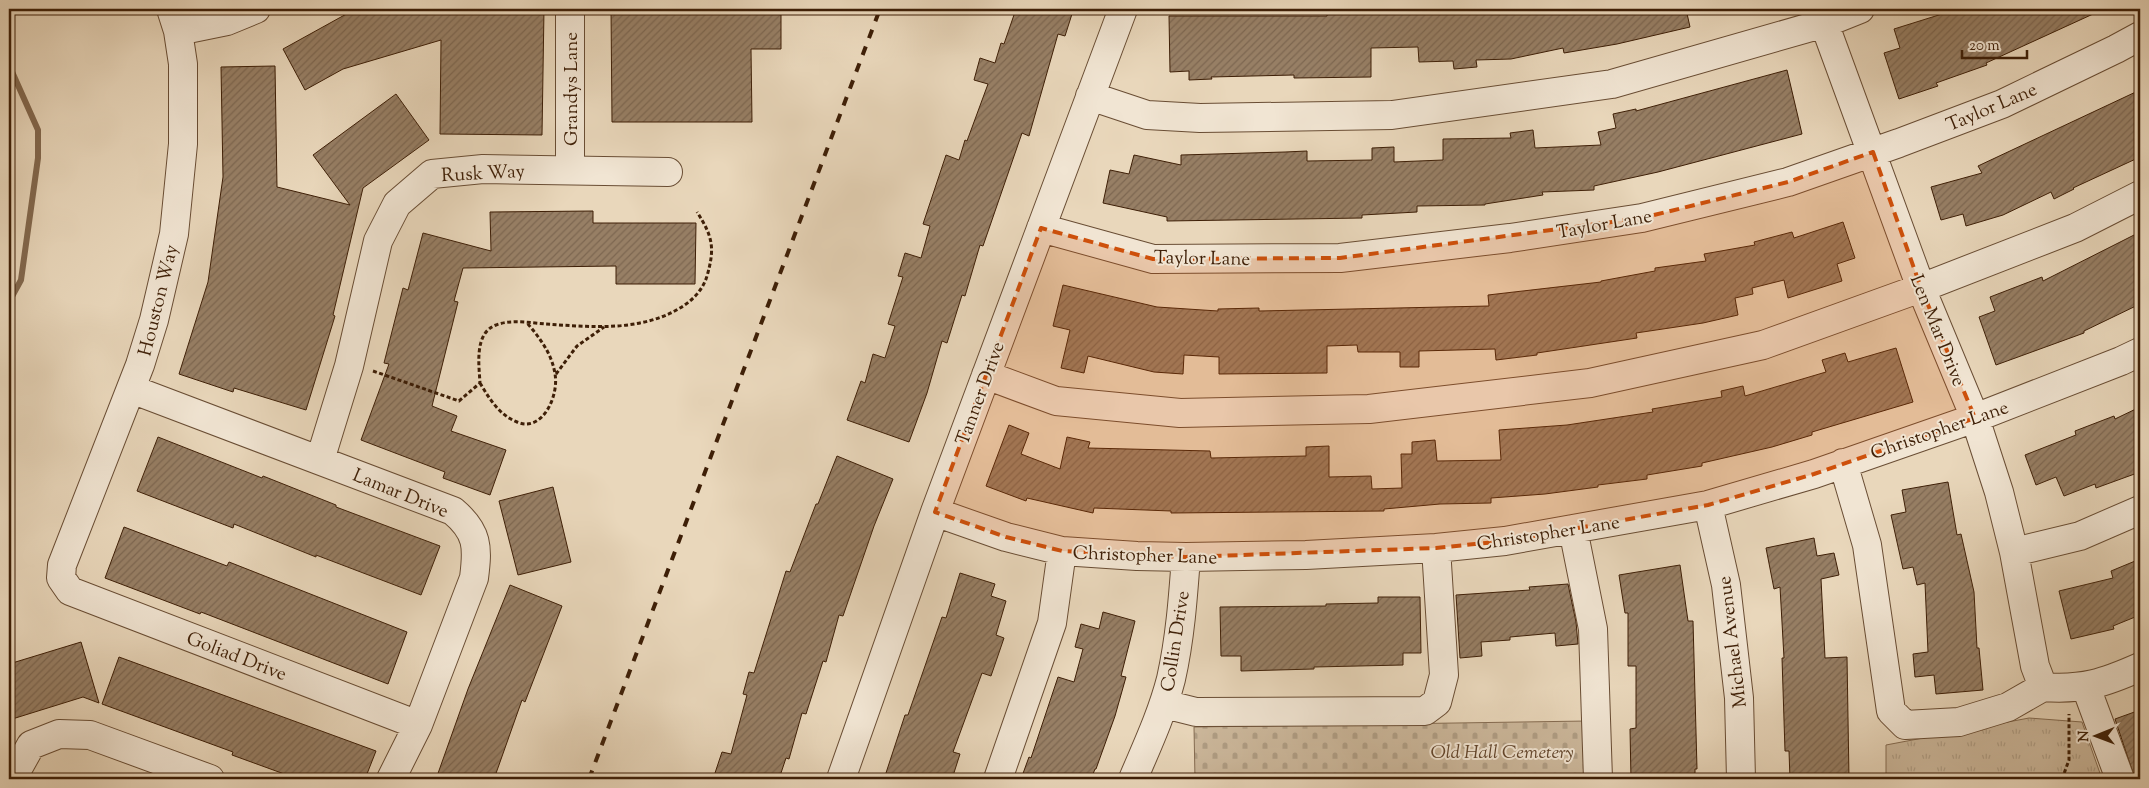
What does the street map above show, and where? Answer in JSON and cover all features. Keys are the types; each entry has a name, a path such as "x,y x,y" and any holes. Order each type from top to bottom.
{"street":[{"path":"174,20 227,20 256,9"},
{"name":"Grandys Lane","path":"570,9 570,170"},
{"name":"Tanner Drive","path":"842,779 935,512 1122,9"},
{"path":"1090,96 1147,116 1200,118 1392,115 1612,84 1822,16 1860,9"},
{"name":"Len Mar Drive","path":"1822,16 1921,288 1975,418 1999,492 2014,552 2035,666 2066,687 2120,779"},
{"name":"Houston Way","path":"61,578 62,565 131,389 154,320 174,234 184,144 183,64 174,20"},
{"name":"Taylor Lane","path":"1040,228 1153,258 1340,258 1510,238 1642,218 1788,182 1872,152 2002,104 2140,36"},
{"name":"Rusk Way","path":"320,460 349,366 378,242 397,204 432,174 483,168 668,172"},
{"path":"986,375 1056,401 1180,413 1369,409 1590,383 1763,345 1921,288 2075,228 2140,195"},
{"name":"Christopher Lane","path":"935,512 1006,537 1062,552 1186,558 1306,555 1436,548 1504,541 1708,505 1814,474 1843,462 1975,418 2140,352"},
{"name":"Lamar Drive","path":"131,389 453,511 466,522 474,537 477,556 474,578 418,725 391,779"},
{"path":"1843,462 1867,545 1891,711 1905,725 1959,722 2008,708 2066,687 2140,667"},
{"name":"Michael Avenue","path":"1708,505 1726,585 1739,698 1741,779"},
{"path":"2014,552 2080,536 2140,510"},
{"path":"1573,529 1593,629 1598,779"},
{"path":"1164,704 1196,712 1425,711 1437,702 1444,675 1436,548"},
{"path":"998,779 1052,623 1062,552"},
{"name":"Collin Drive","path":"1133,779 1164,704 1180,635 1186,558"},
{"name":"Goliad Drive","path":"61,578 70,592 418,725"},
{"path":"12,779 31,745 59,734 90,736 144,768 210,779"}],"path":[{"path":"527,323 539,337 550,356 556,374 555,388 548,412 531,422 518,422 500,411 480,383 480,345 486,333 495,325 527,323 626,326 654,320 673,312 690,302 705,282 712,257 711,236 697,212"},
{"path":"556,374 577,346 589,336 607,326"},
{"path":"373,371 459,401 480,383"},
{"path":"2062,779 2069,760 2070,744 2066,687"}],"highlighted area":[{"path":"1873,152 1921,288 1975,418 1814,474 1708,505 1505,541 1436,548 1186,557 1062,551 1006,537 935,512 1041,228 1153,259 1340,258 1642,218 1788,182"}],"green space":[{"path":"2029,718 2082,722 2102,779 1886,779 1886,745"},
{"name":"Old Hall Cemetery","path":"1587,721 1587,779 1195,779 1194,727"}],"building":[{"path":"362,9 544,9 542,135 440,134 441,40 343,69 305,90 283,49 350,12"},
{"path":"611,9 781,9 781,49 751,49 752,122 612,122"},
{"path":"1016,9 1055,9 1072,14 1065,36 1058,34 1029,136 1022,133 983,246 980,245 965,296 962,295 947,343 942,341 927,393 909,442 847,420 861,381 865,383 873,354 885,358 895,326 888,324 903,277 898,276 905,253 921,258 930,226 923,224 946,155 959,160 965,140 967,141 988,84 974,80 980,58 995,63 1001,43 1004,44"},
{"path":"1450,9 1686,9 1690,27 1617,44 1564,53 1563,48 1511,59 1476,60 1477,67 1454,69 1453,61 1419,62 1418,47 1371,48 1371,77 1294,78 1294,75 1211,77 1212,79 1189,80 1189,71 1170,72 1169,16 1327,16 1327,12 1450,11"},
{"path":"1958,9 2104,9 1986,63 1987,65 1936,83 1938,86 1899,99 1884,53 1900,48 1894,29"},
{"path":"275,66 277,187 350,205 313,155 396,94 429,140 363,188 333,315 335,316 306,410 234,388 233,392 179,374 208,282 223,177 221,67"},
{"path":"1787,70 1802,134 1658,172 1594,186 1594,190 1542,192 1543,195 1485,205 1417,206 1417,212 1362,215 1362,218 1167,221 1167,217 1103,203 1110,170 1129,174 1134,155 1181,165 1181,155 1307,151 1307,161 1372,160 1372,148 1394,147 1394,162 1443,160 1443,139 1511,138 1510,133 1533,130 1535,148 1601,145 1598,132 1616,128 1613,114 1636,109 1636,111"},
{"path":"2140,90 2140,157 2073,188 2054,199 2051,192 2003,215 1966,226 1963,214 1941,220 1931,187 1982,173 1978,166"},
{"path":"593,211 593,223 696,223 695,284 616,284 616,266 463,268 454,301 458,302 432,406 457,416 451,431 506,450 490,495 443,478 445,472 361,440 389,364 384,363 403,288 408,290 423,233 491,251 490,212"},
{"path":"1843,222 1855,258 1837,264 1842,281 1788,298 1784,280 1752,288 1753,294 1735,298 1738,315 1703,323 1636,333 1637,338 1537,353 1537,355 1496,360 1495,349 1419,351 1419,367 1400,367 1400,352 1358,352 1357,345 1327,346 1327,373 1219,374 1219,357 1184,355 1183,374 1154,372 1088,356 1084,373 1061,368 1070,330 1053,326 1063,285 1157,307 1218,311 1218,309 1259,308 1259,311 1489,306 1488,295 1601,282 1655,271 1655,268 1706,261 1704,254 1755,245 1754,242 1792,232 1794,238"},
{"path":"2140,232 2140,304 2084,331 2084,333 1996,365 1979,317 1995,311 1990,297 2042,277 2043,281"},
{"path":"1896,348 1913,402 1812,432 1812,435 1772,447 1702,463 1702,466 1647,475 1647,479 1598,485 1598,487 1545,494 1491,498 1491,503 1440,504 1384,509 1384,511 1171,513 1171,511 1094,508 1093,513 1027,498 1026,501 986,486 1009,425 1029,433 1021,454 1060,469 1067,437 1090,442 1088,448 1210,451 1211,458 1306,456 1306,447 1329,446 1329,477 1371,476 1372,489 1402,488 1401,454 1412,454 1412,442 1435,440 1437,461 1501,460 1499,430 1567,425 1653,412 1652,409 1722,397 1721,391 1743,386 1745,396 1826,372 1822,360 1845,353 1848,362"},
{"path":"2140,407 2140,472 2096,488 2095,484 2064,496 2056,477 2036,485 2025,455 2076,435 2075,431 2114,416 2115,419"},
{"path":"158,437 440,546 421,595 316,555 316,557 234,524 233,528 137,491"},
{"path":"837,456 893,479 874,526 843,616 839,615 826,662 823,661 806,714 802,713 789,759 786,758 779,779 713,779 722,752 731,754 747,695 743,694 749,672 754,673 786,571 790,572"},
{"path":"1948,482 1957,535 1961,534 1974,592 1977,648 1979,648 1983,690 1936,694 1934,675 1915,677 1913,654 1928,652 1925,583 1917,585 1913,567 1903,569 1891,515 1906,512 1902,490"},
{"path":"553,487 571,562 518,575 499,501"},
{"path":"124,527 227,566 229,562 407,632 388,684 201,612 200,614 105,578"},
{"path":"1814,538 1817,556 1834,553 1839,575 1821,579 1825,658 1847,657 1849,779 1790,779 1789,751 1785,751 1782,658 1784,658 1780,587 1774,589 1766,548"},
{"path":"2140,559 2140,615 2113,626 2114,629 2071,639 2059,591 2113,578 2111,571"},
{"path":"1680,565 1688,621 1693,621 1697,769 1695,769 1695,779 1631,779 1630,729 1636,728 1636,666 1628,666 1628,613 1625,613 1619,575"},
{"path":"960,573 995,584 991,596 1006,601 996,635 1004,638 991,676 982,673 953,752 960,754 952,779 884,779 905,715 908,715 942,617 946,618"},
{"path":"1568,584 1576,622 1578,644 1556,646 1555,633 1510,637 1510,640 1481,642 1482,656 1460,658 1456,595 1530,590 1529,587"},
{"path":"510,585 562,606 525,702 522,700 494,779 436,779 468,689"},
{"path":"1378,597 1420,597 1421,653 1403,653 1403,665 1241,671 1241,656 1221,656 1220,607 1326,606 1326,604 1378,603"},
{"path":"1103,612 1135,621 1121,676 1126,677 1115,716 1096,769 1091,779 1021,779 1029,757 1031,758 1058,677 1074,682 1083,649 1075,647 1081,624 1099,629"},
{"path":"81,642 99,703 83,697 9,720 9,664"},
{"path":"119,657 376,751 365,779 298,779 232,755 233,752 102,704"},
{"path":"2140,710 2140,779 2135,779 2115,719"}],"waterway":[{"path":"9,65 38,130 38,158 21,280 9,302"}],"railway":[{"path":"589,779 880,9"}]}
